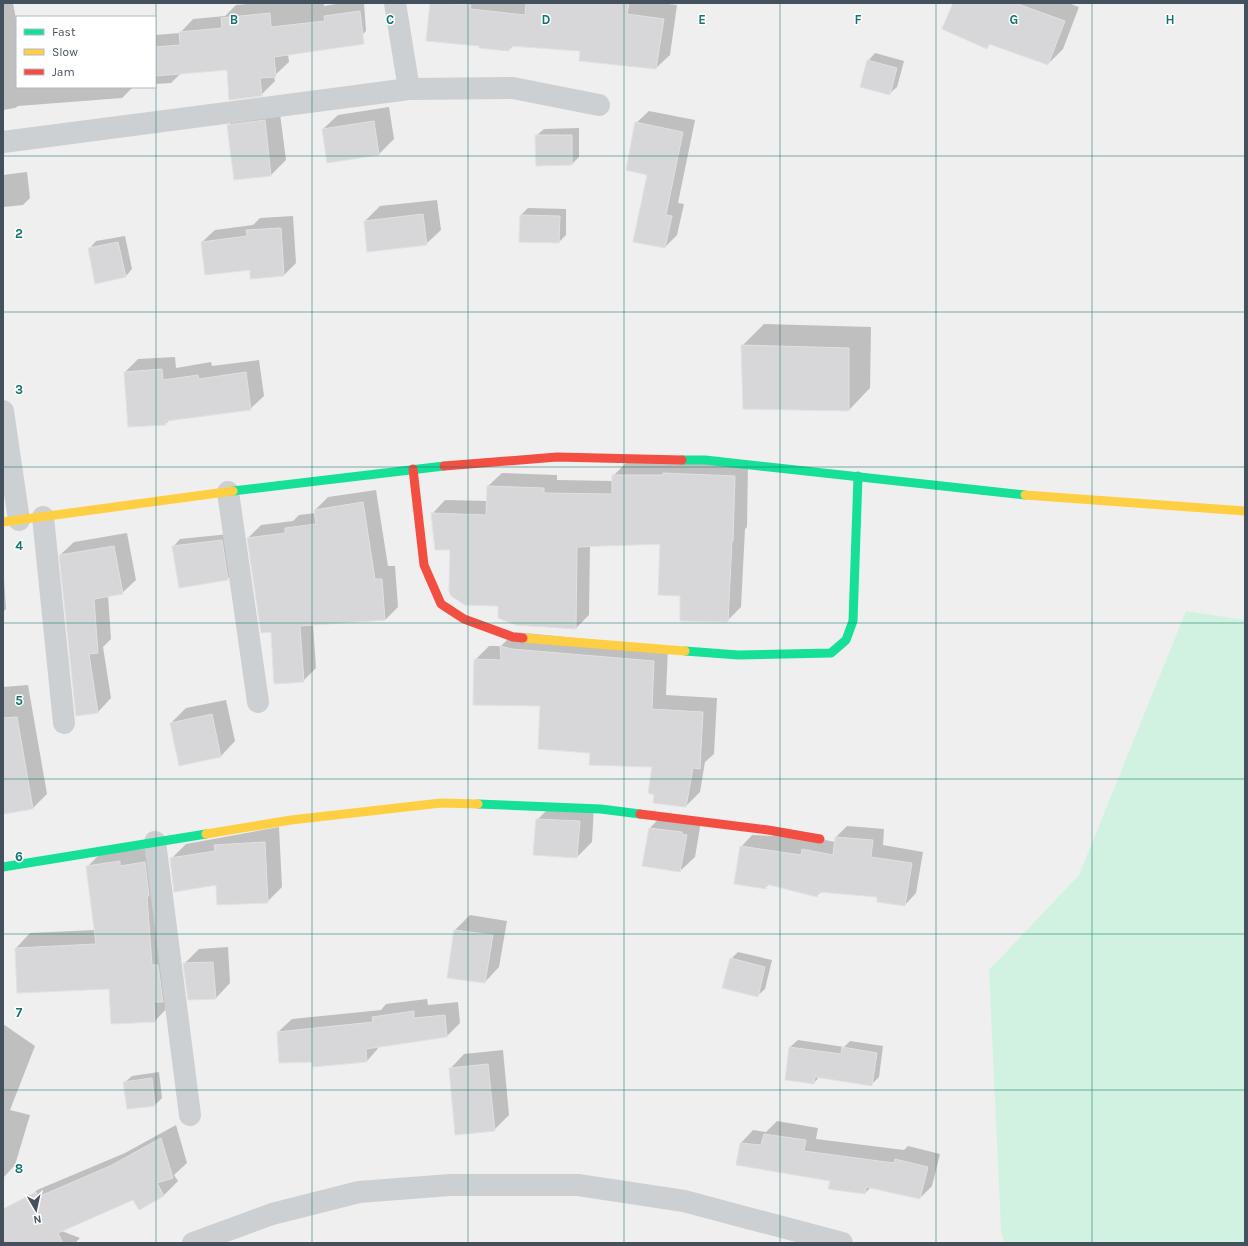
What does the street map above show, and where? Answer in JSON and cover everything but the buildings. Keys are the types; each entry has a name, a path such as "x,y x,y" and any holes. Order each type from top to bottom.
{"street":[{"path":"395,3 408,89"},
{"path":"3,142 408,89 513,88 599,105"},
{"path":"3,411 11,522 228,492 413,469 557,457 705,460 858,476 993,493 1245,511"},
{"path":"413,469 424,565 441,604 464,619 513,637 738,655 831,653 846,640 853,621 858,476"},
{"path":"228,492 258,702"},
{"path":"43,517 64,723"},
{"path":"3,867 292,820 441,803 601,808 768,830 820,839"},
{"path":"155,842 190,1115"},
{"path":"193,1243 272,1214 359,1192 450,1185 578,1185 684,1201 842,1243"}],"green space":[{"path":"1186,611 1245,620 1245,1243 1004,1243 1001,1229 989,970 1079,875"}],"traffic: fast":[{"path":"682,460 705,460 1025,495"},
{"path":"233,491 444,466"},
{"path":"685,651 738,655 831,653 846,640 853,621 858,476"},
{"path":"478,804 601,809 640,814"},
{"path":"3,867 206,834"}],"traffic: slow":[{"path":"3,522 233,491"},
{"path":"1025,495 1245,511"},
{"path":"523,638 685,651"},
{"path":"206,834 291,820 441,803 478,804"}],"traffic: jam":[{"path":"444,466 557,457 682,460"},
{"path":"413,469 424,565 441,604 464,619 513,637 523,638"},
{"path":"640,814 768,830 820,839"}]}
